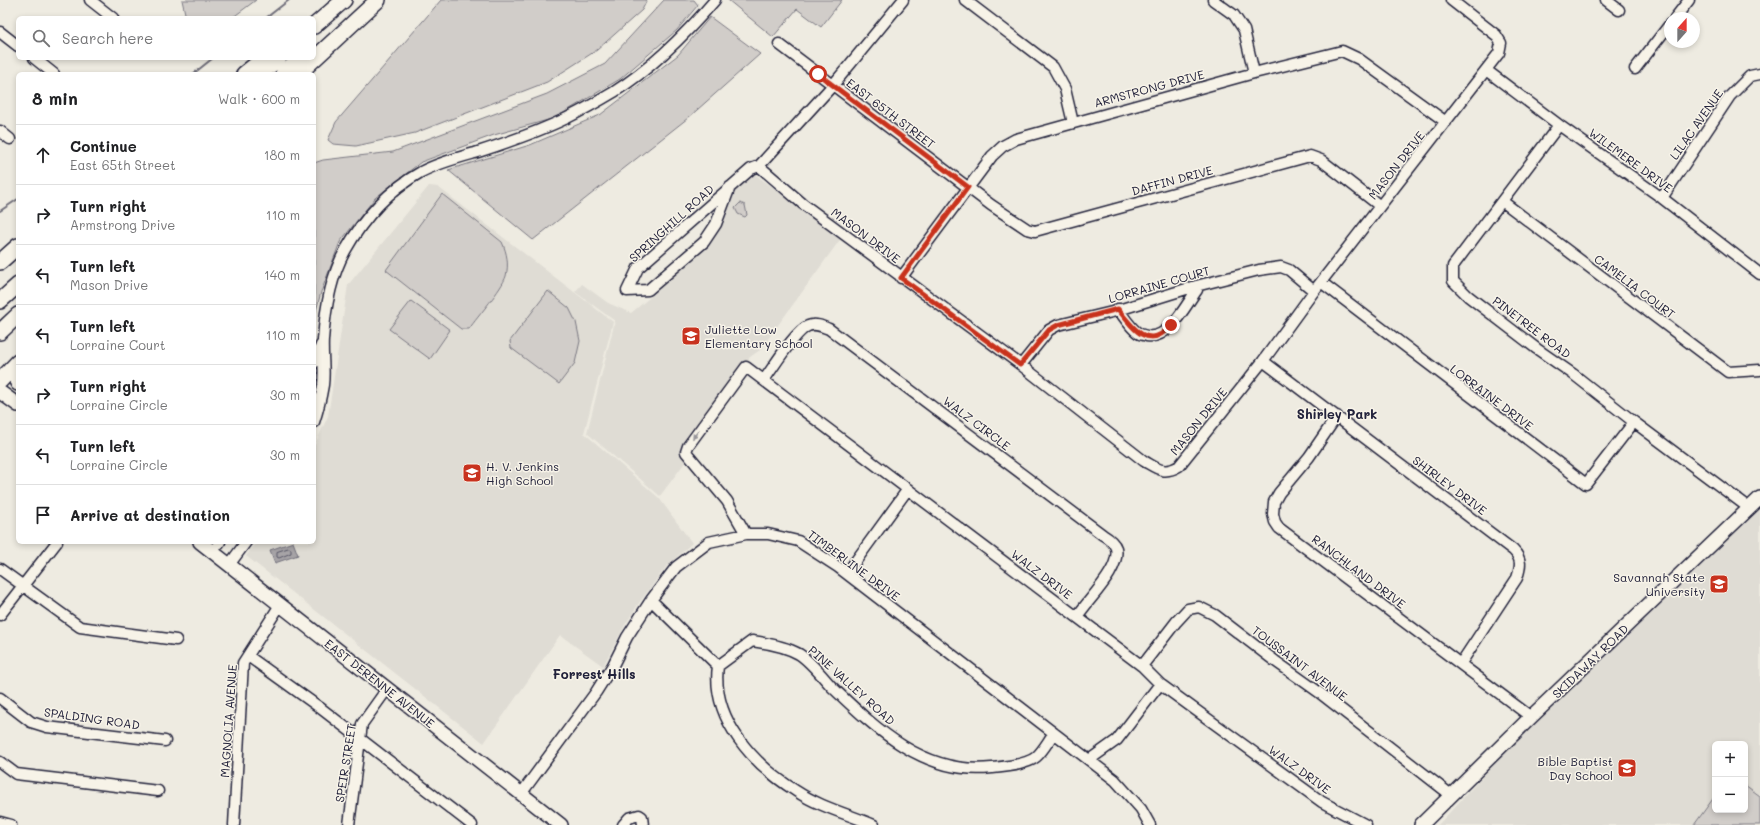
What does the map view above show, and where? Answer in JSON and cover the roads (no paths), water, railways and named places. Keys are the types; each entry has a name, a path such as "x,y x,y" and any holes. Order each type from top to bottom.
{"highway":[{"path":"316,18 340,0"},
{"path":"316,24 344,0"},
{"path":"316,45 367,0"},
{"path":"316,57 378,0"},
{"path":"246,72 262,60"},
{"path":"262,72 276,60"},
{"path":"285,72 299,60"},
{"path":"300,72 313,60"},
{"path":"0,262 16,248"},
{"path":"0,302 16,287"},
{"path":"0,332 16,317"},
{"path":"0,381 16,364"}],"main road":[{"path":"0,392 16,404"},
{"name":"SKIDAWAY ROAD","path":"1421,825 1531,717 1760,498"},
{"name":"EAST DERENNE AVENUE","path":"206,544 216,547 229,565 561,825"}],"street":[{"path":"90,0 110,16"},
{"path":"316,414 323,384 323,341 326,308 344,253 362,224 396,190 422,172 449,161 519,138 566,118 614,92 642,72 693,25 715,0"},
{"name":"SPRINGHILL ROAD","path":"730,187 716,224 704,242 648,290 627,291 638,268 730,187 751,169 759,166 833,85 903,0"},
{"path":"965,0 1054,67 1065,89 1073,123"},
{"path":"1213,0 1234,16 1244,30 1254,73"},
{"name":"MASON DRIVE","path":"759,166 803,204 1020,365 1144,461 1161,470 1170,471 1179,466 1264,361 1318,286 1499,53 1501,43 1496,35 1451,0"},
{"path":"1606,0 1619,10"},
{"path":"1680,12 1689,0"},
{"path":"0,32 16,44"},
{"path":"1635,69 1664,32"},
{"name":"EAST 65TH STREET","path":"779,44 968,187"},
{"name":"ARMSTRONG DRIVE","path":"901,278 992,156 1003,146 1016,139 1254,73 1342,51 1358,59 1446,122"},
{"path":"36,60 52,72"},
{"name":"WILEMERE DRIVE","path":"1486,70 1662,198 1760,274"},
{"name":"LILAC AVENUE","path":"1662,198 1730,96 1750,76 1760,74"},
{"name":"PINETREE ROAD","path":"1559,124 1454,266 1453,281 1468,296 1537,349 1574,374 1634,422 1749,508"},
{"path":"0,131 10,139"},
{"name":"DAFFIN DRIVE","path":"968,187 1027,229 1035,231 1310,156 1321,160 1380,206"},
{"name":"CAMELIA COURT","path":"1502,201 1728,372 1760,370"},
{"name":"LORRAINE COURT","path":"1020,365 1049,330 1058,325 1196,286 1259,270 1281,267 1318,286"},
{"path":"1118,309 1140,335 1153,337 1159,336 1166,332 1196,290 1196,286"},
{"name":"LORRAINE DRIVE","path":"1318,286 1586,484 1634,422"},
{"name":"WALZ CIRCLE","path":"764,380 800,332 808,326 818,324 829,328 1112,541 1115,547 1115,559 1112,568 1077,617"},
{"path":"316,358 323,341"},
{"name":"SHIRLEY DRIVE","path":"1264,361 1520,556 1521,568 1517,578 1461,663"},
{"name":"WALZ DRIVE","path":"746,534 727,501 712,480 686,452 688,446 746,367 1142,666 1160,684 1322,802 1366,825"},
{"name":"RANCHLAND DRIVE","path":"1337,416 1309,457 1279,493 1274,502 1273,514 1275,522 1280,528 1307,549 1531,717"},
{"path":"846,573 908,489"},
{"name":"TIMBERLINE DRIVE","path":"521,794 596,692 613,665 627,637 651,600 676,568 709,542 746,534 768,534 798,541 846,573 1115,780 1140,809 1150,825"},
{"path":"0,615 55,544"},
{"path":"229,565 245,544"},
{"path":"0,569 80,627 176,640"},
{"path":"651,600 718,666 716,676 721,706 728,723 745,748 774,776 796,792 843,814 872,825"},
{"name":"MAGNOLIA AVENUE","path":"234,825 243,663 280,605"},
{"name":"TOUSSAINT AVENUE","path":"1142,666 1176,622 1188,610 1199,607 1215,615 1320,693 1451,795"},
{"name":"PINE VALLEY ROAD","path":"718,666 752,641 770,643 799,654 861,715 900,745 934,762 982,769 1011,766 1035,758 1054,733"},
{"path":"248,656 319,707 472,825"},
{"path":"1089,760 1117,740 1160,684"},
{"name":"SPEIR STREET","path":"350,825 362,724 387,688"},
{"name":"SPALDING ROAD","path":"0,698 30,722 47,727 165,741"},
{"path":"0,762 16,774 158,791"},
{"path":"623,825 629,818 640,815 642,817 643,825"},
{"path":"0,822 11,825"}],"water":[{"path":"287,544 294,544 298,555 275,563 270,550"}],"waterway":[{"path":"269,16 289,0"},
{"path":"196,72 210,60"},
{"path":"0,211 16,200"}],"place":[{"name":"Juliette Low Elementary School","path":"691,336"},
{"name":"H. V. Jenkins High School","path":"472,473"},
{"name":"Savannah State University","path":"1719,584"},
{"name":"Bible Baptist Day School","path":"1627,768"}],"district":[{"name":"Shirley Park","path":"1337,413"},
{"name":"Forrest Hills","path":"594,673"}]}
